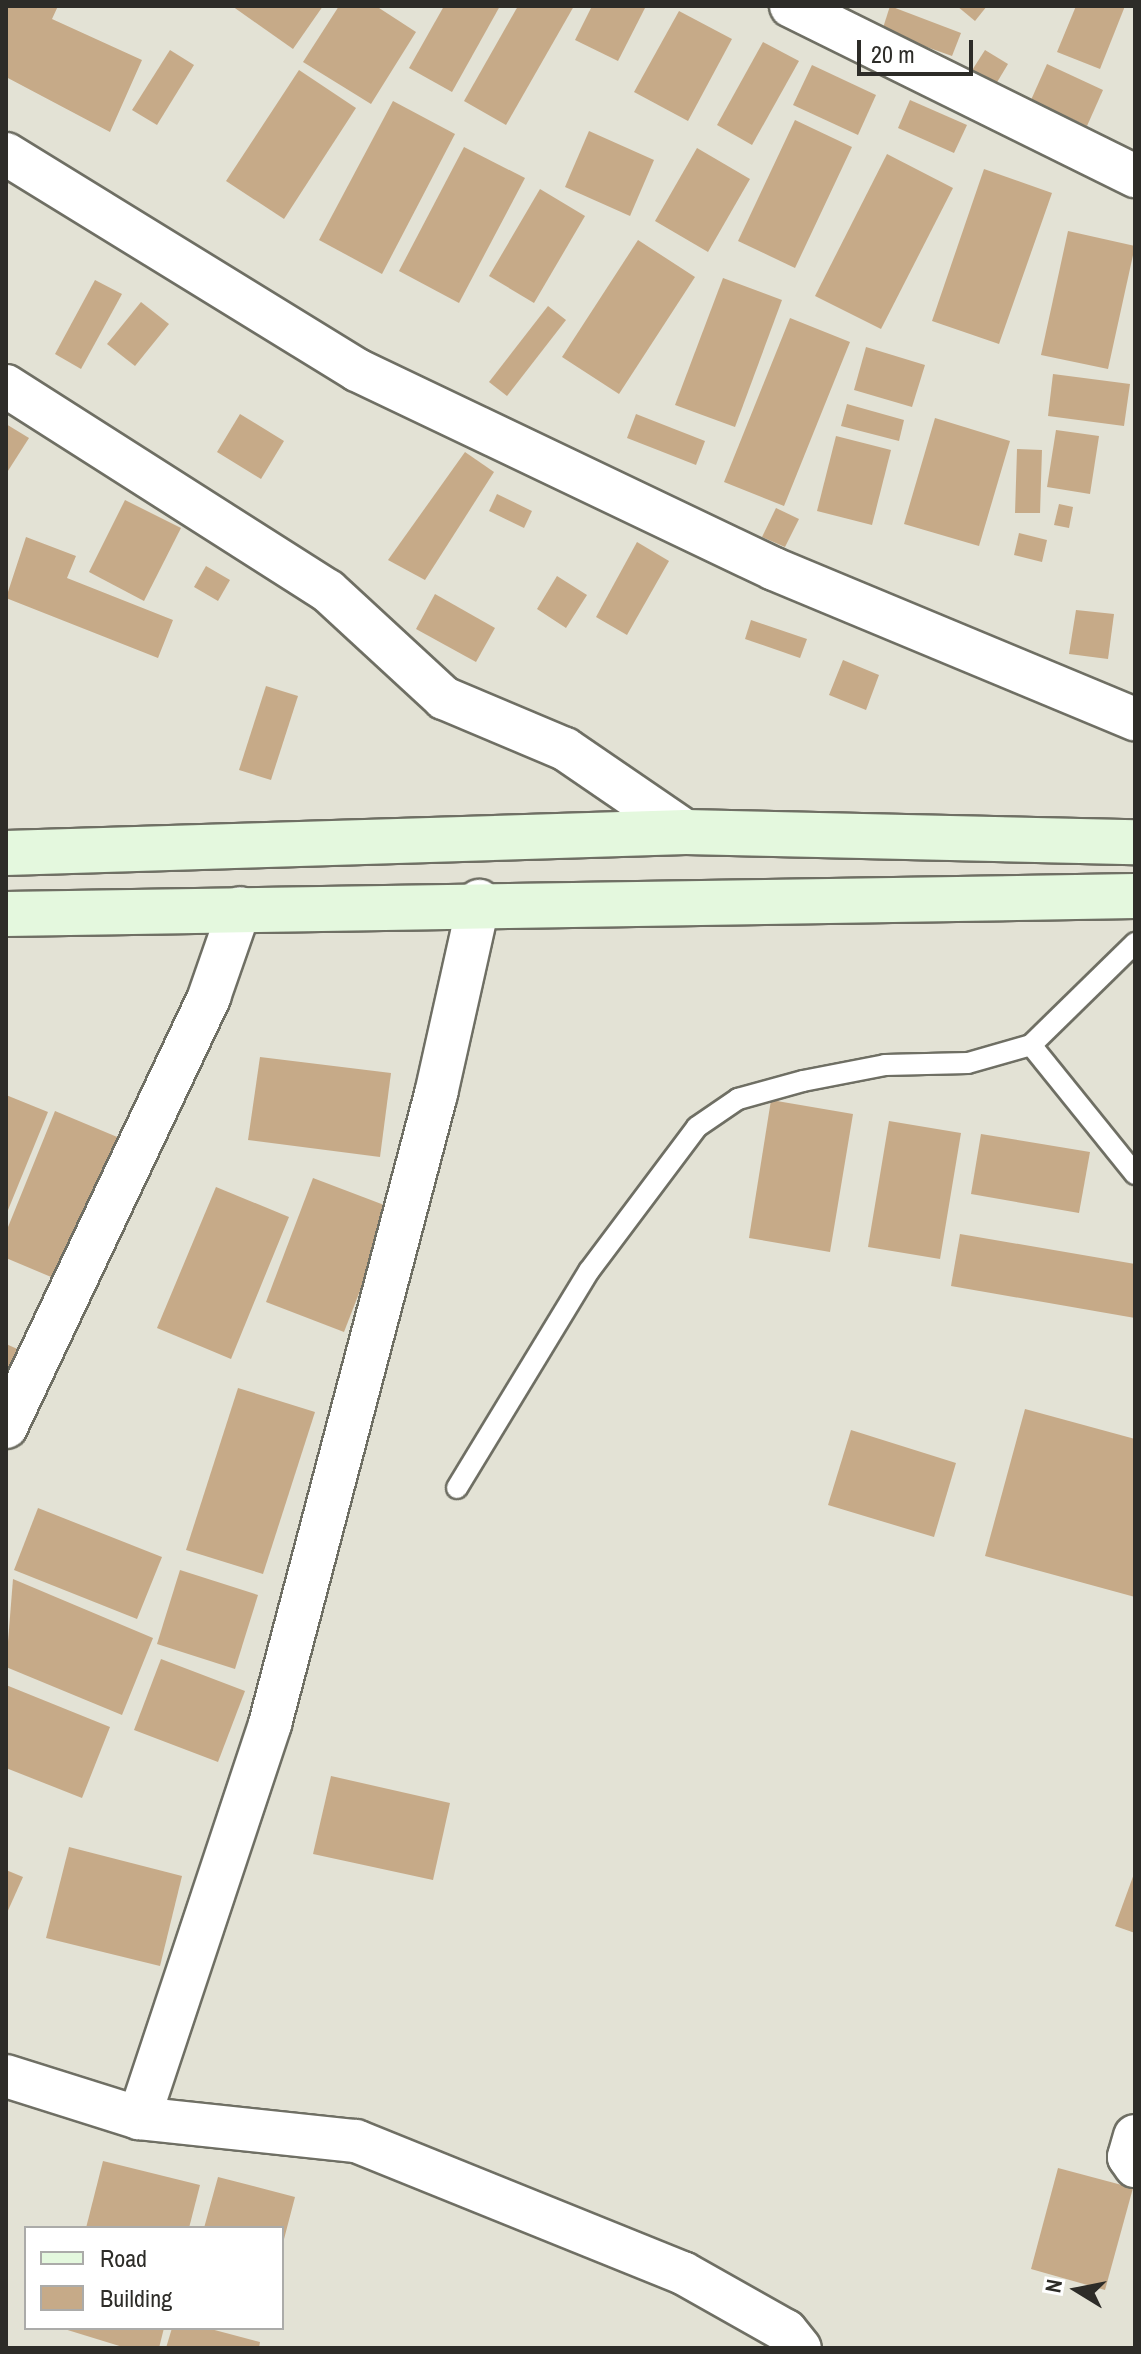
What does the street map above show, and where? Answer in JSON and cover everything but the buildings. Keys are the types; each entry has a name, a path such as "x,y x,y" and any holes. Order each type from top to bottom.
{"main road":[{"path":"6,853 686,832 1135,842"},
{"path":"6,914 479,901 1135,896"}],"street":[{"path":"791,6 856,19 1135,176"},
{"path":"6,154 357,370 774,569 1135,719"},
{"path":"6,386 328,591 444,698 565,749 686,832"},
{"path":"139,2118 270,1724 436,1094 479,901"},
{"path":"6,1427 209,997 240,908"},
{"path":"6,2076 139,2118 356,2141 683,2273 786,2331 800,2348"},
{"path":"1135,2136 1129,2157 1135,2166"}],"lane":[{"path":"457,1488 589,1271 697,1127 738,1099 803,1081 885,1065 968,1063 1031,1045 1135,943"},
{"path":"1031,1045 1135,1174"}]}
